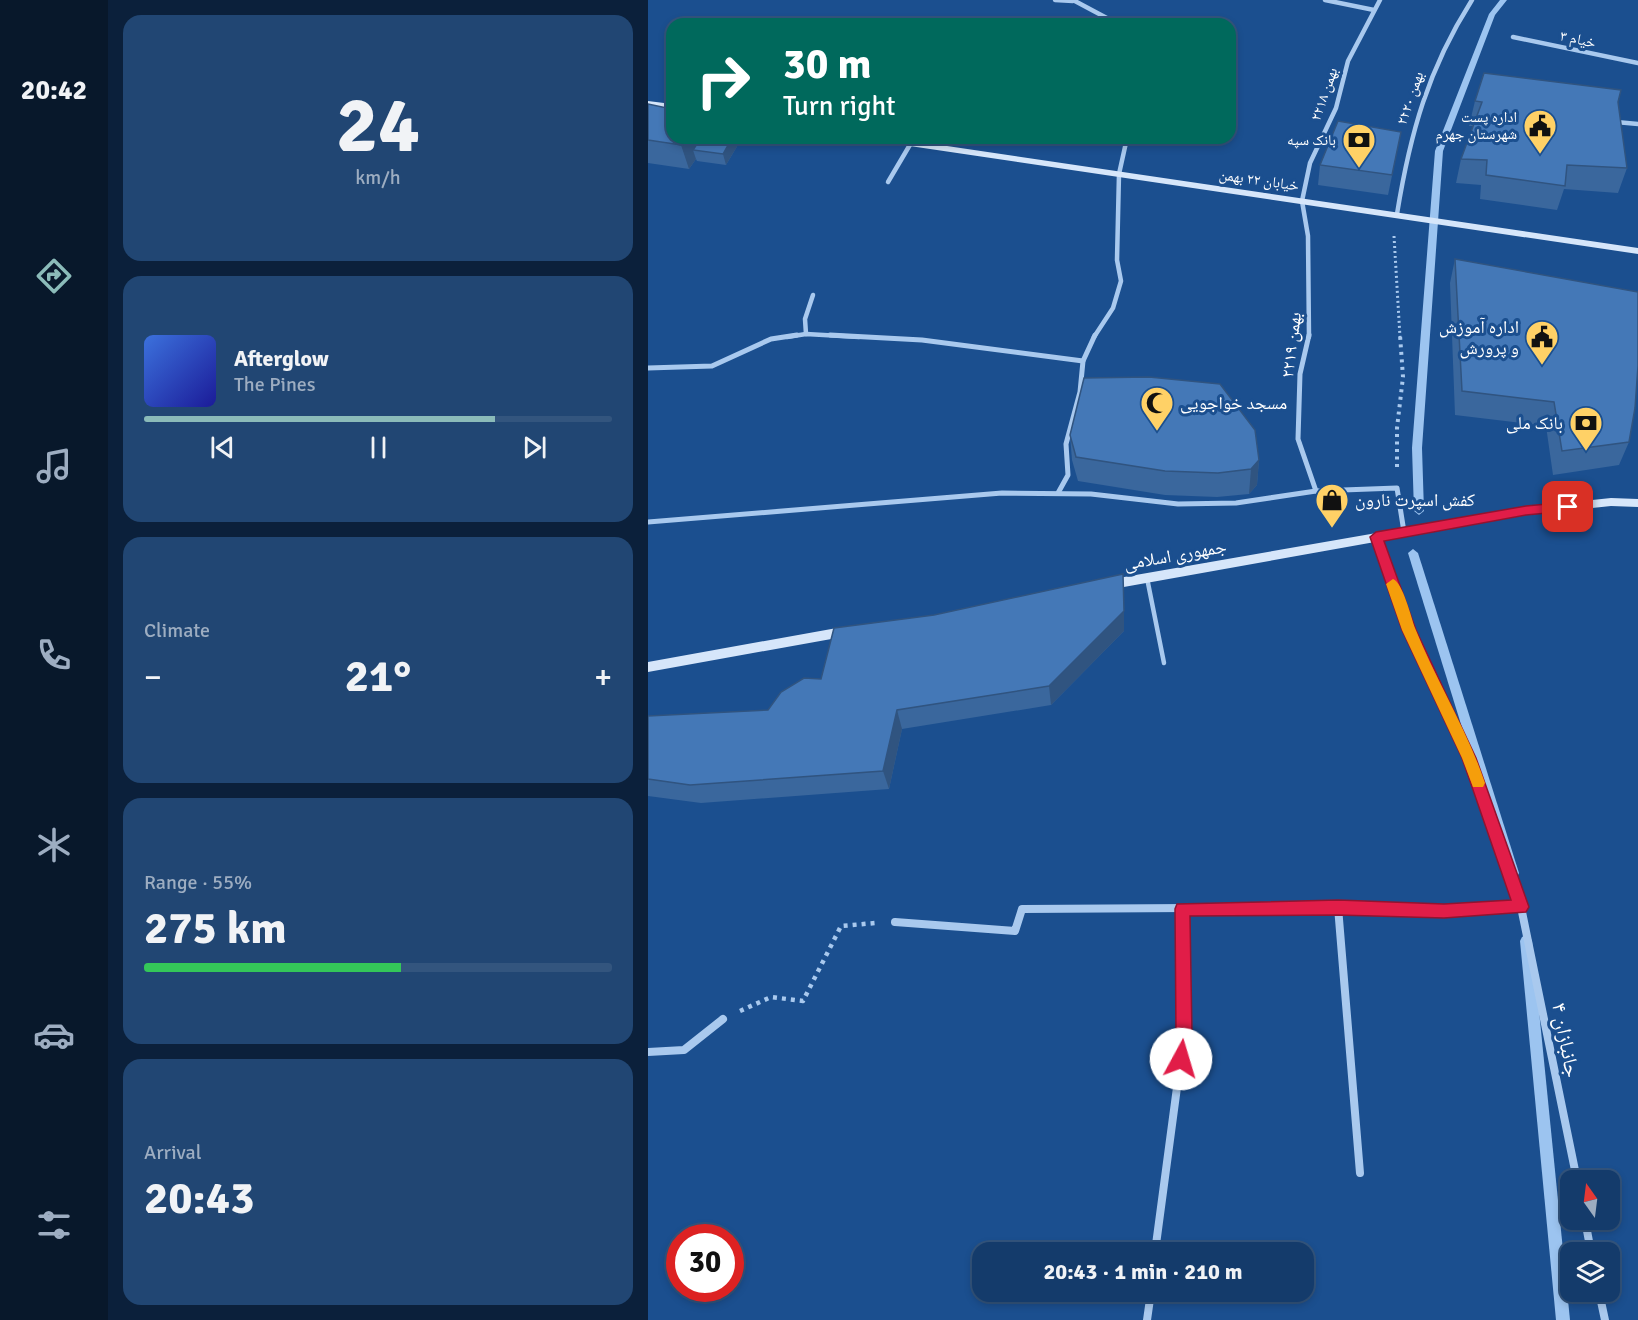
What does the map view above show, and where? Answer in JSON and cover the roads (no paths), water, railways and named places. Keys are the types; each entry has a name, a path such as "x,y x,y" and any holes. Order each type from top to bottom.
{"main road":[{"path":"648,104 666,106"},
{"name":"خیابان ۲۲ بهمن","path":"918,144 1638,251"},
{"name":"جمهوری اسلامی","path":"1089,588 1526,511 1611,502 1638,503"},
{"path":"648,667 857,630"}],"street":[{"path":"1054,0 1073,1 1106,18"},
{"path":"1325,0 1374,10"},
{"name":"۲۲بهمن ۱۸","path":"1302,201 1310,163 1336,108 1348,61 1380,0"},
{"name":"۲۲بهمن ۲۰","path":"1397,214 1412,126 1434,64 1452,28 1472,0"},
{"name":"خیام ۳","path":"1513,36 1638,63"},
{"path":"1616,122 1638,124"},
{"path":"888,182 910,144"},
{"path":"1058,493 1068,475 1066,444 1080,392 1083,361 1090,343 1113,308 1121,281 1118,260 1119,174 1126,144"},
{"name":"۲۲بهمن ۱۹","path":"1302,201 1308,236 1309,337 1300,374 1298,439 1316,491"},
{"path":"806,334 804,319 813,295"},
{"path":"648,368 712,366 771,339 806,334 922,340 1083,361"},
{"path":"648,522 1002,493 1091,494 1178,504 1236,503 1316,491 1397,488 1404,532"},
{"name":"جانبازان ۴","path":"1376,537 1409,630 1469,758 1521,907 1574,1170"},
{"path":"895,922 1015,931 1022,909 1338,907 1444,911 1521,907"},
{"path":"1338,907 1360,1173"},
{"path":"1156,1242 1184,1035 1182,909"},
{"path":"648,1052 684,1050 723,1018"},
{"path":"1148,1320 1150,1302"},
{"path":"1601,1302 1605,1320"}],"lane":[{"path":"1147,578 1164,663"}],"waterway":[{"path":"1419,511 1417,448 1439,151 1492,14 1504,0"},
{"path":"1413,553 1513,873"},
{"path":"1526,941 1563,1320"}],"place":[{"name":"اداره پست شهرستان جهرم","path":"1540,155"},
{"name":"بانک سپه","path":"1359,169"},
{"name":"اداره آموزش و پرورش","path":"1542,366"},
{"name":"مسجد خواجویی","path":"1157,432"},
{"name":"بانک ملی","path":"1586,452"},
{"name":"کفش اسپرت نارون","path":"1332,529"}]}
